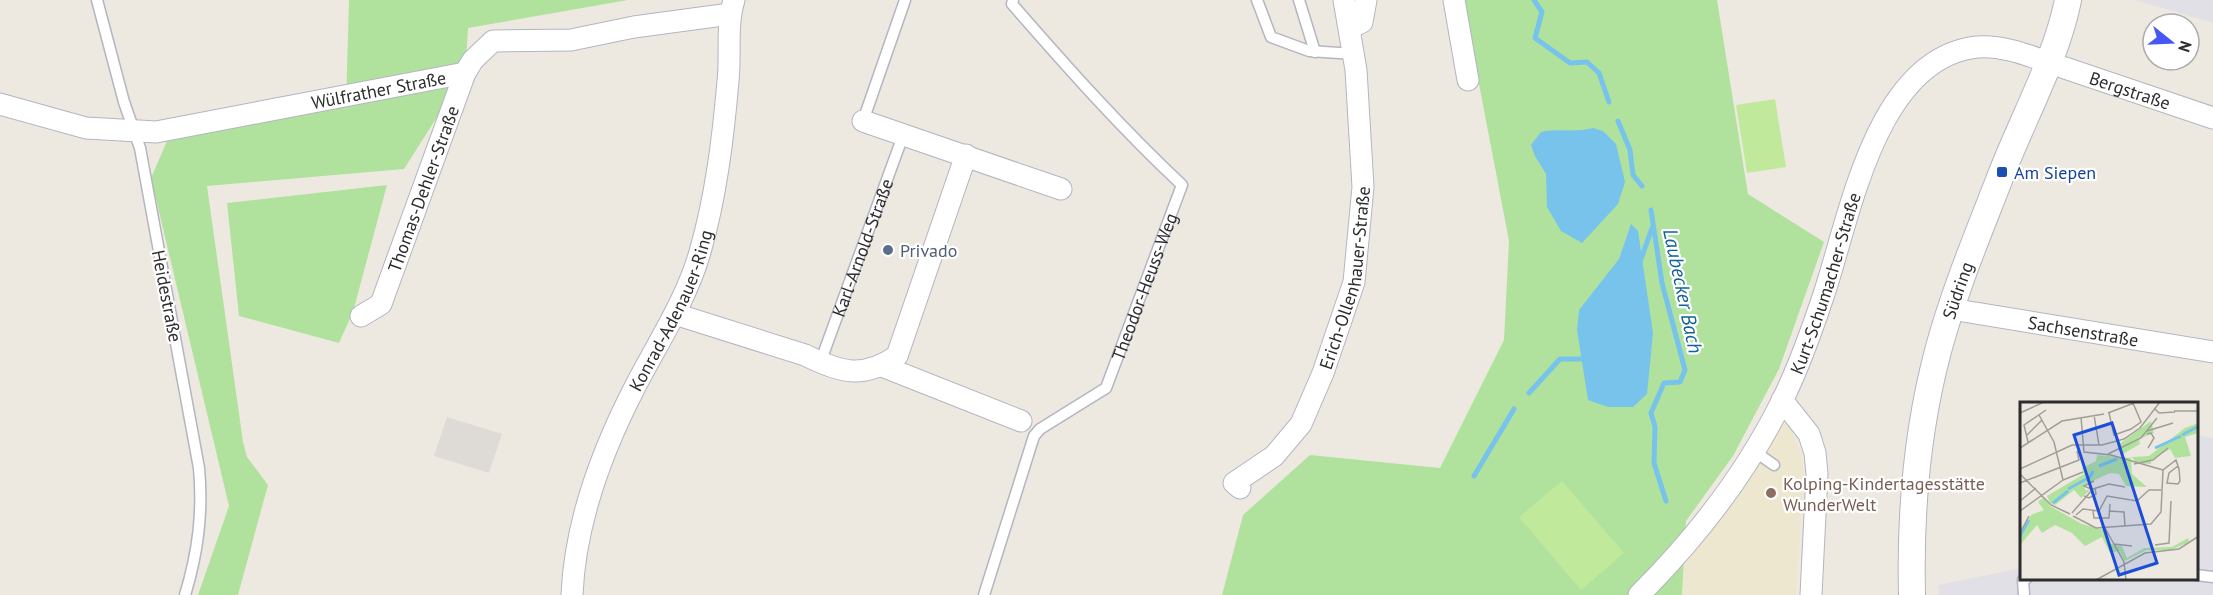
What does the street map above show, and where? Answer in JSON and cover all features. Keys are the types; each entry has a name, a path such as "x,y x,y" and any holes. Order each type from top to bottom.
{"street":[{"name":"Erich-Ollenhauer-Straße","path":"1240,488 1234,483 1274,456 1301,424 1323,373 1354,282 1363,187 1354,54 1344,0"},
{"path":"1350,28 1362,22 1366,0"},
{"path":"1454,0 1468,80"},
{"name":"Südring","path":"1912,595 1912,532 1917,466 1938,351 1951,309 2002,172 2047,63 2068,0"},
{"name":"Wülfrather Straße","path":"0,104 86,128 156,132 465,73 473,60 493,41 571,40 732,7"},
{"name":"Konrad-Adenauer-Ring","path":"572,595 576,551 585,510 607,446 675,314 699,255 715,198 729,79 732,7"},
{"name":"Kurt-Schumacher-Straße","path":"1639,595 1706,523 1754,451 1782,400 1824,295 1864,170 1880,129 1903,91 1915,78 1941,59 1977,47 2011,52 2047,63"},
{"name":"Bergstraße","path":"2047,63 2213,118"},
{"name":"Thomas-Dehler-Straße","path":"361,316 381,304 465,73"},
{"path":"863,121 904,133 1060,189"},
{"path":"675,314 805,355 820,363 861,373 882,366 897,356 966,155"},
{"name":"Sachsenstraße","path":"1951,309 2213,352"},
{"path":"882,366 1030,425"},
{"path":"1782,400 1809,434 1815,453 1811,595"}],"lane":[{"name":"Heidestraße","path":"97,0 140,148 199,468 201,516 198,545 185,595"},
{"path":"863,121 905,0"},
{"name":"Theodor-Heuss-Weg","path":"1013,0 1012,4 1080,82 1131,138 1182,186 1106,388 1030,425"},
{"path":"1257,0 1271,37 1316,52 1354,54"},
{"path":"1299,0 1316,52"},
{"name":"Karl-Arnold-Straße","path":"820,363 904,133"},
{"path":"984,594 1034,436 1030,425"},
{"path":"1754,451 1774,465"},
{"path":"2198,575 2213,577"},
{"path":"2023,580 2024,595"}],"shaded area":[{"path":"2135,0 2213,0 2213,23 2201,19 2201,12 2176,12"},
{"path":"447,417 502,434 489,473 434,456"},
{"name":"Kolping-Kindertagesstätte WunderWelt","path":"1782,423 1788,424 1801,452 1804,472 1796,595 1682,595 1684,566 1725,514"},
{"path":"2198,435 2213,438 2213,595 1939,595 1938,585 2017,569 2020,557 2020,580 2198,580"}],"green space":[{"path":"349,0 628,0 468,28 465,73 404,169 207,186 243,442 247,457 268,485 238,595 198,595 229,506 151,178 167,141 346,105"},
{"path":"1463,0 1717,0 1748,194 1824,242 1779,369 1733,456 1686,521 1682,595 1222,595 1243,515 1310,455 1440,468 1504,340 1509,241"},
{"path":"1775,99 1786,167 1747,173 1736,105"},
{"path":"387,185 353,312 339,343 239,316 227,203"},
{"path":"1562,481 1624,553 1581,590 1519,517"}],"water":[{"path":"1593,128 1603,131 1616,144 1625,182 1618,204 1582,243 1561,231 1547,207 1546,174 1531,145 1541,132"},
{"path":"1631,224 1638,231 1653,333 1647,394 1633,407 1608,407 1588,400 1577,330 1579,310 1619,259"}],"waterway":[{"name":"Laubecker Bach","path":"1534,0 1542,12 1535,38 1570,63 1587,62 1599,73 1609,102"},
{"name":"Laubecker Bach","path":"1618,121 1630,150 1633,175 1642,186"},
{"name":"Laubecker Bach","path":"1651,210 1662,283 1685,370 1680,382 1664,383 1651,413 1655,427 1654,463 1666,501"},
{"path":"1640,262 1652,228"},
{"path":"1529,393 1560,359 1587,359"},
{"path":"1474,476 1514,409"}],"place":[{"name":"Am Siepen","path":"2002,172"},
{"name":"Privado","path":"888,250"},
{"name":"Kolping-Kindertagesstätte WunderWelt","path":"1771,493"}]}
